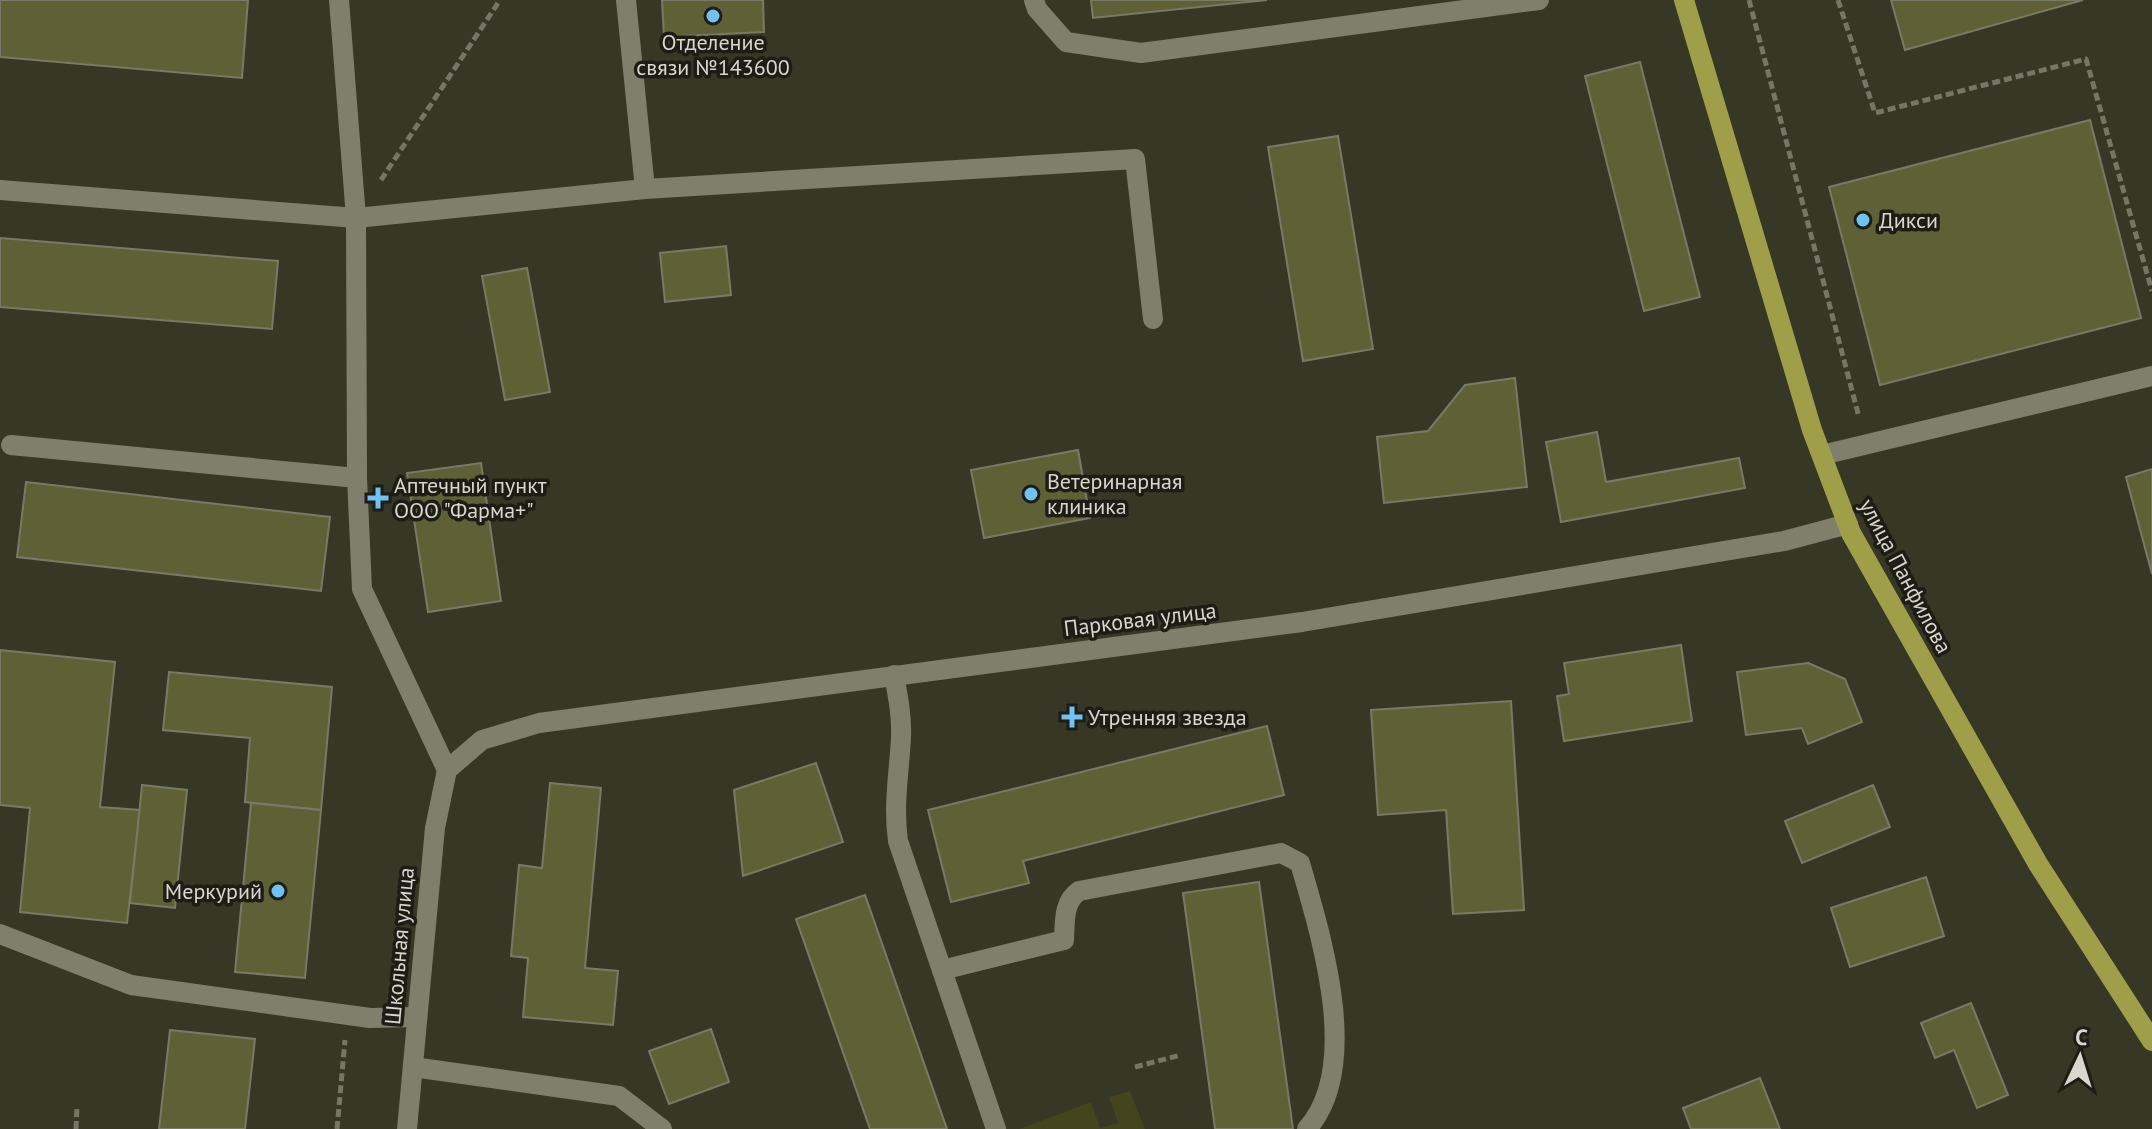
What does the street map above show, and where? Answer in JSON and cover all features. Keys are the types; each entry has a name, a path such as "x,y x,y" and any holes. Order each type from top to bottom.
{"main road":[{"name":"улица Панфилова","path":"1684,0 1812,430 1848,524 2038,864 2150,1033"}],"street":[{"path":"339,0 356,218 357,478 362,589 447,770"},
{"path":"626,0 645,189"},
{"path":"1034,0 1037,9 1066,42 1141,53 1539,0"},
{"path":"0,190 356,218 645,189 1135,159 1153,319"},
{"path":"1822,455 2152,376"},
{"path":"11,445 357,478"},
{"name":"Парковая улица","path":"447,770 482,740 539,723 1318,619 1784,541 1848,524"},
{"path":"894,675 901,716 897,832 996,1129"},
{"name":"Школьная улица","path":"407,1129 415,1017 435,828 447,770"},
{"path":"942,970 1064,940 1066,909 1070,897 1079,891 1281,853 1291,856 1300,863 1325,949 1333,1002 1333,1055 1326,1093 1315,1120 1307,1129"},
{"path":"0,934 131,985 370,1018 415,1017"},
{"path":"413,1067 619,1096 662,1129"}],"path":[{"path":"356,218 500,0"},
{"path":"1749,0 1859,417 1874,413"},
{"path":"1838,0 1875,113 2086,59 2152,291"},
{"path":"337,1129 347,1015"},
{"path":"1135,1067 1181,1055"},
{"path":"76,1129 77,1107"}],"shaded area":[{"path":"1130,1091 1145,1129 1019,1129 1091,1102 1100,1128 1118,1123 1109,1097"}],"building":[{"path":"0,0 248,0 242,78 0,57"},
{"name":"Отделение связи №143600","path":"662,0 763,0 764,32 664,37"},
{"path":"1091,0 1267,0 1093,18"},
{"path":"1891,0 2083,0 1905,50"},
{"path":"1640,62 1700,297 1644,311 1585,76"},
{"path":"2090,120 2141,318 1880,385 1829,187"},
{"path":"1338,136 1373,349 1303,361 1268,147"},
{"path":"0,238 278,261 272,329 0,307"},
{"path":"726,246 731,295 665,302 660,253"},
{"path":"527,268 550,392 505,400 482,276"},
{"path":"1515,378 1527,487 1384,503 1377,437 1428,431 1465,385"},
{"path":"1597,432 1606,482 1739,458 1745,488 1561,522 1546,442"},
{"name":"Ветеринарная клиника","path":"1078,450 1090,518 984,538 971,470"},
{"path":"481,463 501,601 428,612 407,473"},
{"path":"2152,469 2152,574 2126,477"},
{"path":"26,482 330,517 321,591 17,557"},
{"path":"1681,645 1692,721 1564,741 1557,696 1569,694 1564,663"},
{"path":"0,650 115,662 100,807 140,810 127,923 20,912 30,808 0,805"},
{"path":"1808,663 1845,679 1862,722 1808,744 1802,728 1746,735 1737,672"},
{"path":"169,672 332,687 321,810 245,802 250,738 163,730"},
{"path":"1511,701 1524,910 1453,914 1446,810 1378,815 1371,710"},
{"path":"1267,726 1284,795 1023,861 1029,883 951,902 928,810"},
{"path":"816,763 843,842 743,876 734,790"},
{"path":"550,783 601,788 585,968 618,971 613,1025 523,1017 528,958 511,956 519,865 542,868"},
{"path":"142,785 187,790 175,908 130,903"},
{"path":"1873,785 1890,827 1802,863 1785,821"},
{"name":"Меркурий","path":"251,803 321,810 305,978 235,972"},
{"path":"1926,877 1944,936 1850,967 1831,908"},
{"path":"1259,882 1293,1129 1215,1129 1183,893"},
{"path":"865,895 947,1129 870,1129 796,919"},
{"path":"1971,1003 2008,1095 1977,1108 1954,1050 1935,1058 1921,1023"},
{"path":"711,1029 729,1082 669,1104 649,1051"},
{"path":"170,1030 255,1039 245,1129 159,1129"},
{"path":"1760,1078 1780,1129 1691,1129 1683,1108"}],"place":[{"name":"Отделение связи №143600","path":"713,16"},
{"name":"Дикси","path":"1863,220"},
{"name":"Ветеринарная клиника","path":"1031,494"},
{"name":"Аптечный пункт ООО \"Фарма+\"","path":"378,498"},
{"name":"Утренняя звезда","path":"1072,717"},
{"name":"Меркурий","path":"278,891"}]}
